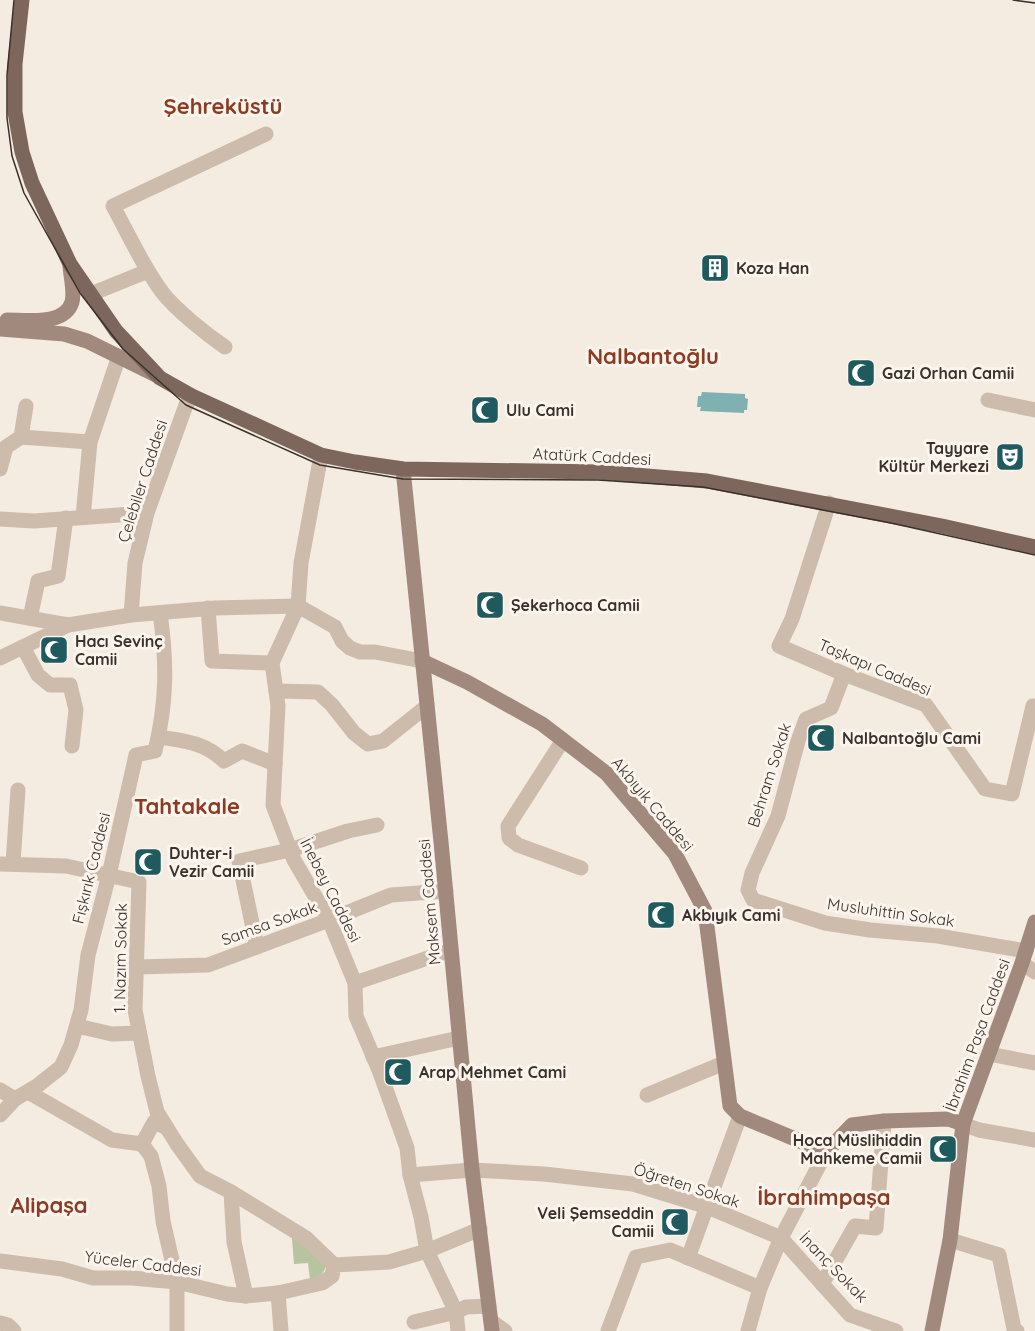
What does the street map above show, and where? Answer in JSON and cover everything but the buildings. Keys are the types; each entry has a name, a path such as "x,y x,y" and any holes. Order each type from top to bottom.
{"main road":[{"name":"Atatürk Caddesi","path":"22,0 15,64 15,112 22,152 32,183 70,264 116,331 160,378 192,396 321,455 403,469 620,474 707,481 958,529 1035,547"}],"street":[{"path":"225,347 164,294 148,271 113,206 266,134"},
{"path":"0,320 47,319 59,317 68,311 73,300 70,264"},
{"path":"91,294 148,271"},
{"path":"0,329 64,334 119,356 160,378"},
{"path":"83,517 90,442 119,356"},
{"name":"Çelebiler Caddesi","path":"131,615 135,563 147,513 186,405 192,396"},
{"path":"988,400 1035,410"},
{"path":"21,437 26,406"},
{"path":"0,469 6,447 21,437 90,442"},
{"path":"208,608 212,661 272,663 298,606 301,563 321,455"},
{"name":"Maksem Caddesi","path":"403,469 472,1170 491,1319"},
{"name":"Taşkapı Caddesi","path":"829,504 792,620 779,646 926,705 986,789 1012,795 1035,706"},
{"path":"0,519 34,520 147,513"},
{"path":"30,618 38,581 58,576 66,518"},
{"path":"0,658 68,625 131,615 208,608 298,606 334,627 342,641 350,648 360,652 375,652 422,661"},
{"path":"0,613 68,625"},
{"path":"160,613 166,653 166,683 159,737 195,743 213,750 224,761 242,751 275,764"},
{"path":"23,647 38,675 50,685 70,685 75,710 72,746"},
{"name":"Akbıyık Caddesi","path":"422,661 477,687 542,724 563,740 606,773 675,854 705,911 730,1106 740,1116"},
{"name":"İnebey Caddesi","path":"272,663 278,706 273,805 294,860 329,920 355,983 356,1016 407,1148 410,1175 421,1217 426,1251 456,1312 459,1331"},
{"name":"Behram Sokak","path":"753,900 748,890 752,873 778,816 806,719 831,708 844,674"},
{"path":"276,691 318,692 332,705 354,733 368,744 383,741 427,706"},
{"name":"Fışkırık Caddesi","path":"0,1115 61,1067 71,1046 81,1010 88,955 110,876 136,755 155,751 159,737"},
{"path":"563,740 508,826 508,838 518,845 581,867"},
{"path":"18,790 6,864 66,866 110,876"},
{"path":"257,947 239,861 290,850 348,831 377,825"},
{"name":"1. Nazım Sokak","path":"110,876 139,882 135,1011 148,1076 158,1112 167,1128 200,1176 231,1192 306,1238 334,1264"},
{"name":"Samsa Sokak","path":"137,967 208,965 391,895 446,891"},
{"name":"Musluhittin Sokak","path":"753,900 825,923 938,936 1028,962"},
{"name":"İbrahim Paşa Caddesi","path":"932,1331 950,1239 963,1124 989,1054 1028,962 1035,921"},
{"path":"355,983 451,950"},
{"path":"77,1026 112,1034 140,1033"},
{"path":"373,1057 459,1038"},
{"path":"989,1054 1035,1063"},
{"path":"647,1095 724,1063"},
{"path":"0,1090 22,1096 112,1140 142,1144 151,1156 177,1282 177,1331"},
{"path":"688,1258 740,1116 826,1152"},
{"path":"748,1331 760,1288 781,1238 826,1152 852,1125 884,1121 948,1119 978,1130 1035,1140"},
{"path":"822,1284 855,1226 876,1228 884,1121"},
{"path":"142,1144 154,1122 167,1128"},
{"name":"Öğreten Sokak","path":"410,1175 472,1170 544,1174 633,1184 708,1208 781,1238"},
{"path":"231,1192 234,1242 246,1296"},
{"path":"334,1264 389,1262 426,1251 480,1229"},
{"name":"İnanç Sokak","path":"781,1238 850,1315 896,1331"},
{"path":"950,1239 999,1255 1014,1329 1017,1331"},
{"path":"608,1331 636,1257 670,1250 760,1288"},
{"name":"Yüceler Caddesi","path":"0,1261 62,1269 93,1278 132,1278 177,1282 226,1294 246,1296 278,1293 322,1283 332,1276 334,1264"},
{"path":"278,1293 281,1331"},
{"path":"414,1322 456,1312 466,1307 491,1319 505,1331"},
{"path":"0,1323 8,1325 14,1331"}],"green space":[{"path":"291,1226 327,1263 323,1272 316,1278 310,1280 308,1263 294,1264"}],"water":[{"path":"702,392 745,394 745,398 748,399 747,410 744,410 744,413 700,411 701,407 697,407 698,396 701,396"}],"tram line":[{"path":"14,0 7,75 7,118 12,156 24,193 80,293 123,349 186,405 320,465 403,479 598,480 703,487 891,523 1035,555"},
{"path":"1013,0 1035,3"}],"place":[{"name":"Koza Han","path":"715,268"},
{"name":"Gazi Orhan Camii","path":"861,373"},
{"name":"Ulu Cami","path":"485,410"},
{"name":"Tayyare Kültür Merkezi","path":"1010,457"},
{"name":"Şekerhoca Camii","path":"490,605"},
{"name":"Hacı Sevinç Camii","path":"54,650"},
{"name":"Nalbantoğlu Cami","path":"821,738"},
{"name":"Duhter-i Vezir Camii","path":"148,862"},
{"name":"Akbıyık Cami","path":"661,915"},
{"name":"Arap Mehmet Cami","path":"398,1072"},
{"name":"Hoca Müslihiddin Mahkeme Camii","path":"943,1149"},
{"name":"Veli Şemseddin Camii","path":"675,1222"}],"district":[{"name":"Şehreküstü","path":"223,106"},
{"name":"Nalbantoğlu","path":"653,356"},
{"name":"Tahtakale","path":"187,806"},
{"name":"İbrahimpaşa","path":"824,1197"},
{"name":"Alipaşa","path":"49,1205"}]}
